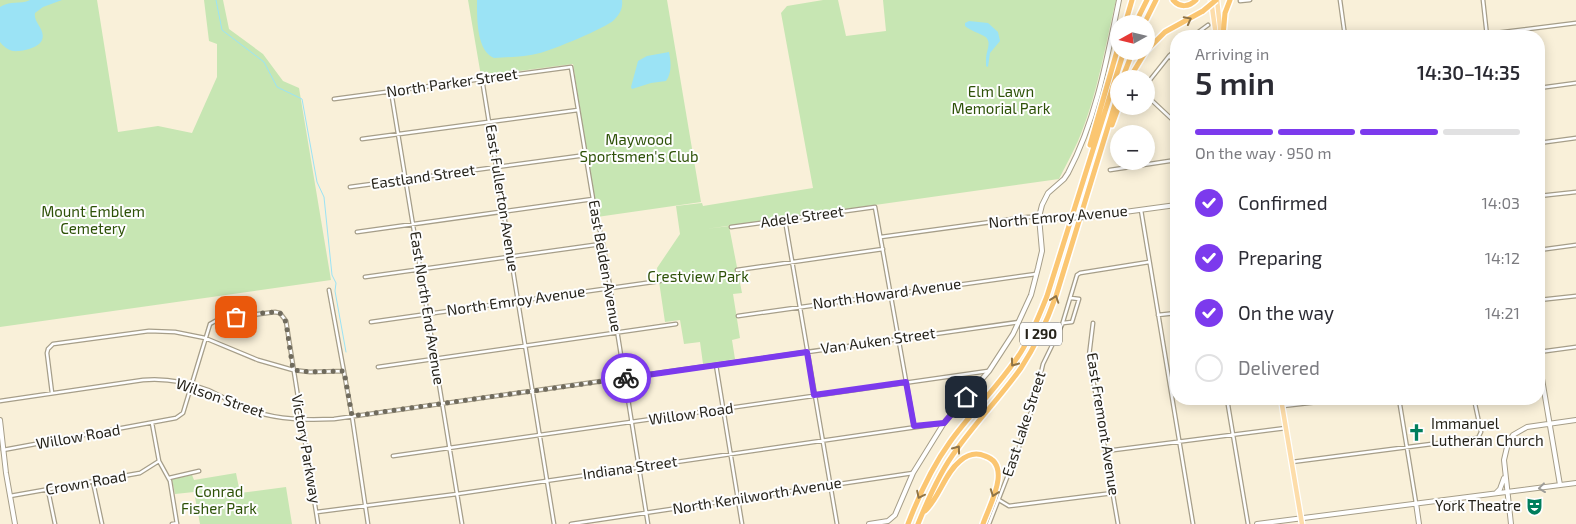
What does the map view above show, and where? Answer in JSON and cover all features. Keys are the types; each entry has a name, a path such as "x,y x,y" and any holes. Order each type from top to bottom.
{"highway":[{"path":"1128,15 1132,0"},
{"path":"1140,15 1147,0"},
{"path":"1148,15 1156,0"},
{"path":"1173,0 1185,6 1196,0"},
{"path":"1155,42 1165,32 1203,11 1216,0"},
{"path":"1223,30 1225,13 1230,0"},
{"path":"1075,208 1096,123 1114,60"},
{"name":"I 290","path":"908,524 930,475 948,444 1010,367 1034,329 1075,208 1121,60"},
{"name":"I 290","path":"918,524 955,450 1011,382 1042,331 1056,296 1111,115"},
{"path":"1100,153 1115,115"},
{"path":"923,513 932,505 957,464 970,455 982,455 989,457 995,463 999,477 983,524"}],"main road":[{"path":"1211,0 1215,30"},
{"path":"1216,0 1221,30"},
{"path":"1282,406 1302,521"}],"street":[{"path":"869,524 888,521 895,515 913,472 944,423 989,371 1019,322 1031,295 1042,251 1039,217 1048,193 1068,174 1087,128 1108,55 1119,0"},
{"path":"1240,1 1250,0"},
{"path":"1340,0 1344,30"},
{"path":"1483,0 1486,30"},
{"path":"1524,30 1576,23"},
{"path":"1200,30 1208,24"},
{"path":"1155,74 1169,56"},
{"name":"North Parker Street","path":"334,99 571,67"},
{"name":"East Belden Avenue","path":"571,67 601,244 604,249 648,524"},
{"name":"East Fullerton Avenue","path":"482,79 554,524"},
{"path":"1545,87 1576,83"},
{"name":"East North End Avenue","path":"391,91 462,524"},
{"path":"1155,103 1170,117"},
{"path":"362,139 578,110"},
{"path":"1545,142 1576,138"},
{"name":"Eastland Street","path":"350,187 586,155"},
{"path":"1155,163 1170,161"},
{"path":"1545,195 1576,192"},
{"path":"357,232 593,199"},
{"name":"North Emroy Avenue","path":"881,237 1028,216 1088,217 1170,206"},
{"name":"Adele Street","path":"731,227 875,207 881,237"},
{"path":"1141,210 1170,384"},
{"path":"785,220 837,524"},
{"path":"881,237 914,426"},
{"path":"365,277 601,244"},
{"path":"1545,249 1576,245"},
{"path":"738,270 883,249"},
{"name":"East Lake Street","path":"989,524 1025,432 1043,364 1063,323 1077,275 1085,272 1149,262"},
{"name":"North Howard Avenue","path":"738,316 1037,274"},
{"name":"North Emroy Avenue","path":"371,322 660,280"},
{"path":"329,290 352,416 368,524"},
{"path":"1545,299 1576,296"},
{"path":"1063,323 1072,322 1078,300 1070,298"},
{"name":"Victory Parkway","path":"205,338 209,326 214,320 270,312 282,315 286,322 318,524"},
{"path":"1158,315 1170,314"},
{"name":"Van Auken Street","path":"352,416 1019,322"},
{"name":"East Fremont Avenue","path":"1093,323 1089,356 1118,524"},
{"path":"378,367 676,324"},
{"path":"52,393 47,353 50,346 57,342 150,331 177,332 205,338 258,360 293,370 310,372 344,371"},
{"path":"191,385 205,338"},
{"path":"1545,351 1576,347"},
{"path":"716,365 742,524"},
{"name":"Willow Road","path":"393,456 989,371"},
{"name":"Wilson Street","path":"0,401 147,380 169,380 207,390 226,400 255,411 279,417 301,420 352,416"},
{"name":"Willow Road","path":"3,450 176,418 183,414 191,385"},
{"path":"1545,395 1560,485"},
{"path":"1174,405 1193,524"},
{"path":"1228,405 1248,524"},
{"path":"1282,406 1291,405"},
{"path":"1400,405 1419,524"},
{"path":"1292,462 1480,437 1475,405"},
{"path":"0,420 15,524"},
{"path":"1511,524 1504,460 1505,450 1513,435 1527,427 1576,420"},
{"path":"152,423 159,461 169,478 177,524 172,524"},
{"name":"Indiana Street","path":"317,512 457,494 944,423"},
{"path":"1106,450 1286,428"},
{"name":"Crown Road","path":"10,496 140,473 159,461"},
{"path":"169,478 199,471"},
{"name":"North Kenilworth Avenue","path":"571,524 913,472"},
{"path":"1495,494 1500,489 1505,473"},
{"path":"93,482 102,524"},
{"path":"1257,524 1302,521 1416,503 1576,484"},
{"path":"48,490 54,524"},
{"path":"999,500 1009,506 1113,493"}],"green space":[{"name":"Mount Emblem Cemetery","path":"0,0 97,0 118,132 158,126 192,133 217,77 217,44 209,41 204,0 223,0 229,29 263,54 283,81 299,88 331,280 0,327"},
{"name":"Maywood Sportsmen's Club","path":"468,0 667,0 701,202 597,217 573,64 481,76"},
{"name":"Elm Lawn Memorial Park","path":"823,0 838,0 846,36 886,31 883,0 1116,0 1113,15 1110,15 1110,27 1100,72 1085,124 1059,179 706,229 729,226 742,293 733,294 740,338 732,340 735,359 703,364 700,342 684,344 680,320 665,322 657,268 680,234 676,206 702,203 703,206 813,188 781,13 787,6"},
{"name":"Conrad Fisher Park","path":"236,473 240,493 286,487 292,524 200,524 194,492 175,494 173,479 192,475 194,480"}],"water":[{"path":"30,0 62,0 43,7 35,13 43,36 40,43 25,50 16,51 6,48 0,42 0,7"},
{"path":"477,0 622,0 622,3 621,11 614,20 579,38 534,54 494,58 488,54 481,41"},
{"path":"969,21 988,23 998,32 1000,41 990,53 988,67 986,66 987,38 965,26 965,23"},
{"path":"669,52 670,67 666,81 632,89 638,61 647,56"}],"waterway":[{"path":"216,0 222,30 264,62 277,87 302,99 317,182 324,197 332,275 336,283 335,291 346,352"}],"way so far":[{"path":"236,317 270,312 280,313 286,322 293,370 310,372 344,371 352,416 626,378"}],"place":[{"name":"Immanuel Lutheran Church","path":"1417,433"},
{"name":"York Theatre","path":"1535,506"}],"route":[{"path":"626,378 807,352 814,395 906,382 914,426 944,423 966,397"}],"park label":[{"name":"Crestview Park","path":"698,277"}]}
